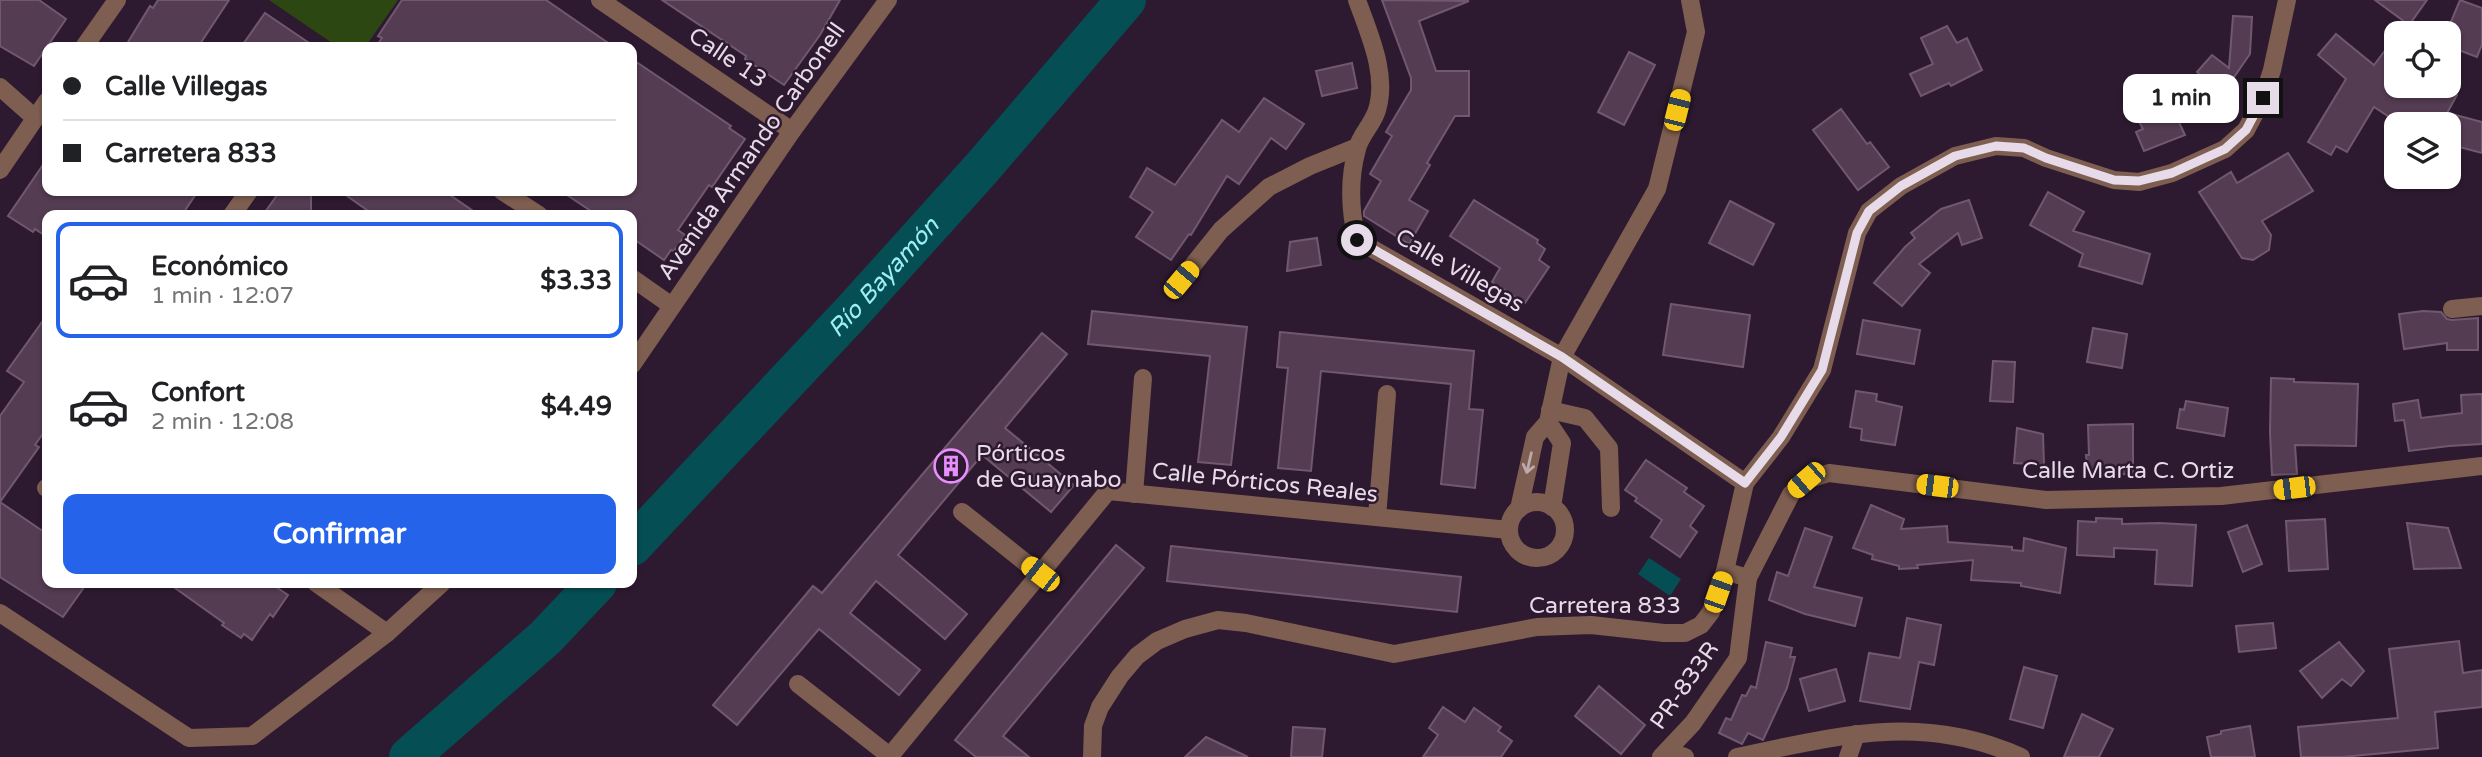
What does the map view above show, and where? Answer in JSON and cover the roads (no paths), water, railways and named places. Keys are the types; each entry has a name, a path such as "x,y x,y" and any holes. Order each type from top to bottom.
{"street":[{"path":"88,42 117,0"},
{"name":"Calle 13","path":"600,0 792,131"},
{"name":"Avenida Armando Carbonell","path":"637,358 792,131 888,0"},
{"name":"Calle Villegas","path":"1357,0 1376,54 1380,82 1377,110 1357,147 1352,188 1352,220 1357,240 1562,357 1745,483"},
{"path":"1519,509 1535,437 1549,416 1562,357 1657,189 1696,32 1690,0"},
{"name":"Carretera 833","path":"1093,757 1093,726 1100,707 1137,656 1157,641 1185,629 1218,621 1247,623 1394,654 1537,627 1591,625 1685,633 1702,625 1711,612 1725,571 1745,483 1781,437 1822,370 1857,233 1869,211 1901,186 1955,156 1996,146 2024,148 2114,180 2139,181 2172,173 2225,149 2246,130 2263,98 2287,0"},
{"path":"0,87 35,118"},
{"path":"0,170 42,108"},
{"path":"1181,280 1222,230 1269,187 1310,166 1357,147"},
{"path":"510,196 530,210"},
{"path":"637,282 672,306"},
{"path":"2452,309 2482,306"},
{"path":"1134,494 1143,378"},
{"path":"1377,517 1387,394"},
{"path":"1549,416 1562,443 1552,507"},
{"path":"1549,416 1585,418 1609,448 1611,508"},
{"name":"Calle Marta C. Ortiz","path":"1748,578 1791,494 1806,480 1829,473 2046,500 2221,496 2482,466"},
{"name":"Calle Pórticos Reales","path":"890,757 1108,491 1509,530"},
{"path":"1535,502 1552,507 1564,522 1563,541 1551,554 1542,558 1524,555 1512,542 1509,530 1513,516 1519,509 1535,502"},
{"path":"962,512 1040,574"},
{"path":"1725,571 1748,578"},
{"name":"PR-833R","path":"1664,754 1693,723 1738,658 1748,578"},
{"path":"323,588 387,633"},
{"path":"0,613 189,738 252,736 387,633 436,588"},
{"path":"798,684 890,757"},
{"path":"1737,757 1856,734 1896,730 1955,735 2000,747 2021,757"},
{"path":"1848,757 1856,734"},
{"path":"1664,754 1685,757"}],"waterway":[{"name":"Río Bayamón","path":"637,541 852,312 981,169 1126,0"},
{"name":"Río Bayamón","path":"409,757 545,638 592,588"}],"place":[{"name":"Pórticos de Guaynabo","path":"951,466"}]}
